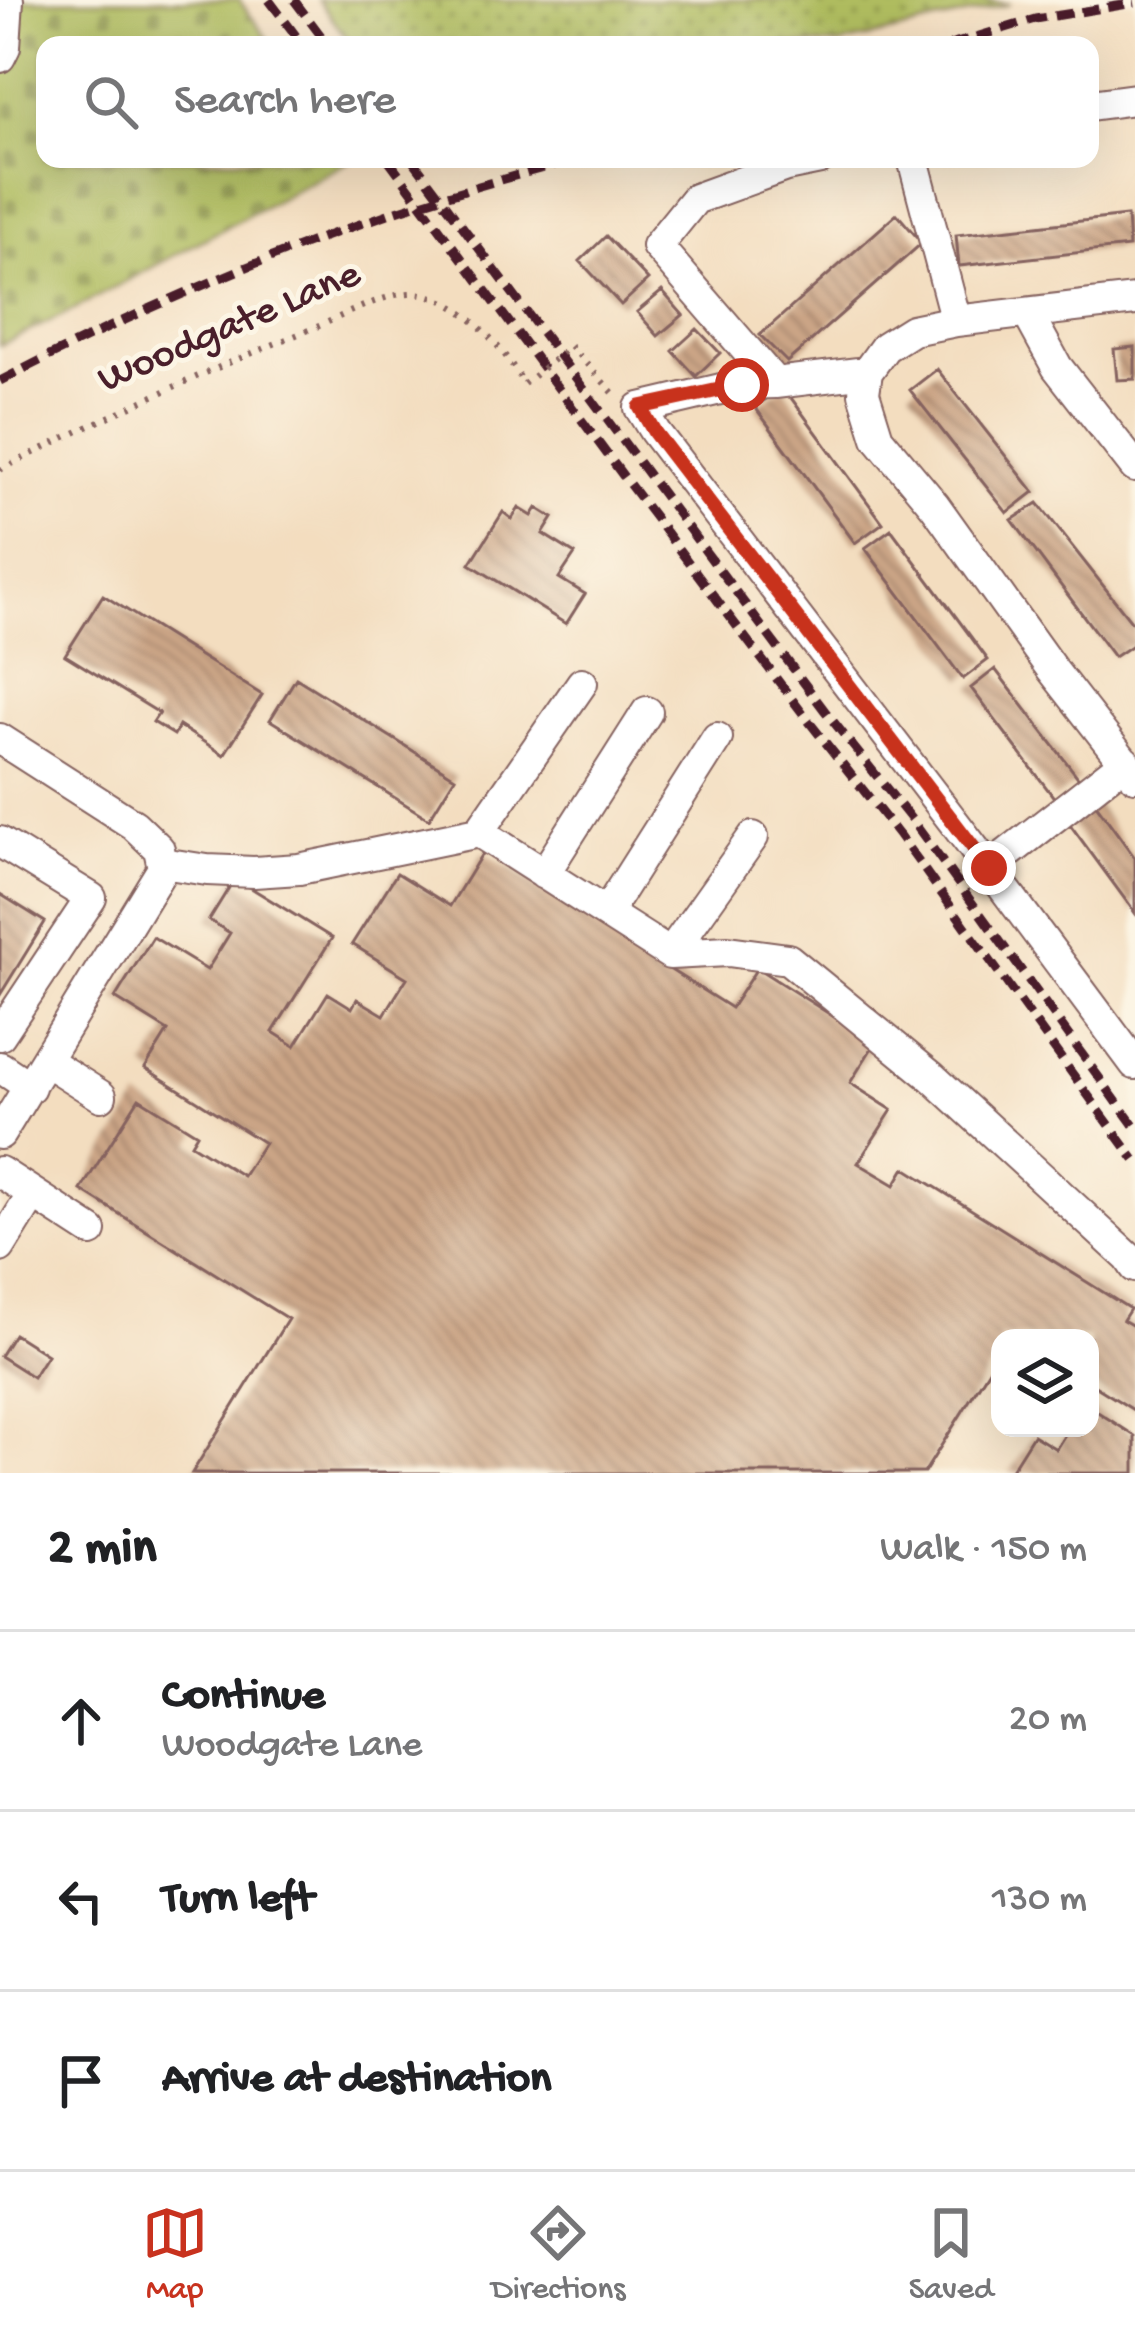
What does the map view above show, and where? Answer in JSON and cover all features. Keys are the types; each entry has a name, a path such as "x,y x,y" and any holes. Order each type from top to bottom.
{"street":[{"path":"0,57 8,0"},
{"path":"1099,104 1135,99"},
{"path":"775,383 657,246 695,199 780,168"},
{"path":"915,168 956,321"},
{"path":"989,868 1130,769 935,506 878,438 866,382 885,346 912,330 1135,300"},
{"path":"1028,314 1057,367 1135,467"},
{"path":"866,382 742,385 640,407 655,433 1135,1064"},
{"path":"160,856 207,870 299,869 479,832 582,683"},
{"path":"544,874 647,712"},
{"path":"606,914 717,738"},
{"path":"0,739 134,825 160,856 163,868 0,1134"},
{"path":"479,832 670,954 728,951 788,959 932,1077 1135,1267"},
{"path":"670,954 753,837"},
{"path":"0,842 91,898 0,1035"},
{"path":"0,1067 38,1074 101,1096"},
{"path":"0,1172 91,1232"},
{"path":"0,1247 33,1194"}],"path":[{"name":"Woodgate Lane","path":"0,470 226,363 377,302 411,293 440,299 486,332 524,384 570,346 631,410 640,407"}],"green space":[{"path":"0,0 239,0 265,36 36,36 36,168 336,168 0,345"},
{"path":"318,0 978,0 1010,4 877,36 345,36"}],"building":[{"path":"897,214 922,243 787,362 760,335"},
{"path":"1127,216 1129,247 959,266 956,235"},
{"path":"606,236 648,280 621,305 580,261"},
{"path":"662,291 683,315 658,336 637,312"},
{"path":"697,329 720,353 696,376 673,351"},
{"path":"1135,347 1135,379 1117,380 1114,349"},
{"path":"937,369 1034,492 1007,513 910,390"},
{"path":"783,387 883,523 855,543 755,407"},
{"path":"1038,503 1135,626 1135,643 1114,657 1012,520"},
{"path":"519,508 532,516 537,508 553,518 543,534 575,554 559,578 585,594 566,624 470,564 503,512 512,519"},
{"path":"891,529 988,660 963,679 865,548"},
{"path":"103,595 262,695 224,755 179,726 174,735 153,722 159,713 65,655"},
{"path":"995,669 1080,780 1055,799 971,688"},
{"path":"296,678 455,777 429,819 270,720"},
{"path":"1093,800 1135,858 1135,913 1066,819"},
{"path":"483,852 731,1008 757,968 875,1043 850,1083 892,1110 858,1163 895,1185 905,1168 1130,1309 1123,1320 1135,1327 1135,1411 1099,1389 1099,1329 991,1329 991,1366 924,1473 192,1473 288,1319 81,1190 139,1098 197,1134 191,1144 243,1176 264,1143 145,1068 168,1031 115,998 153,937 207,970 230,933 209,920 235,878 332,938 273,1032 295,1046 328,993 352,1008 357,999 384,1015 407,978 352,944 397,873 450,906"},
{"path":"0,894 45,922 0,995"},
{"path":"14,1334 47,1355 33,1377 0,1356"},
{"path":"1099,1413 1135,1436 1135,1473 1009,1473 1032,1437 1056,1449 1063,1437 1099,1437"}],"railway":[{"path":"269,0 296,36"},
{"path":"294,0 321,36"},
{"path":"979,36 1035,19 1135,3"},
{"path":"395,168 899,835 1135,1160"},
{"path":"419,168 825,711 915,824 1135,1127"},
{"path":"0,381 276,255 421,203 543,168"}],"route":[{"path":"742,385 640,407 655,433 989,868"}]}
